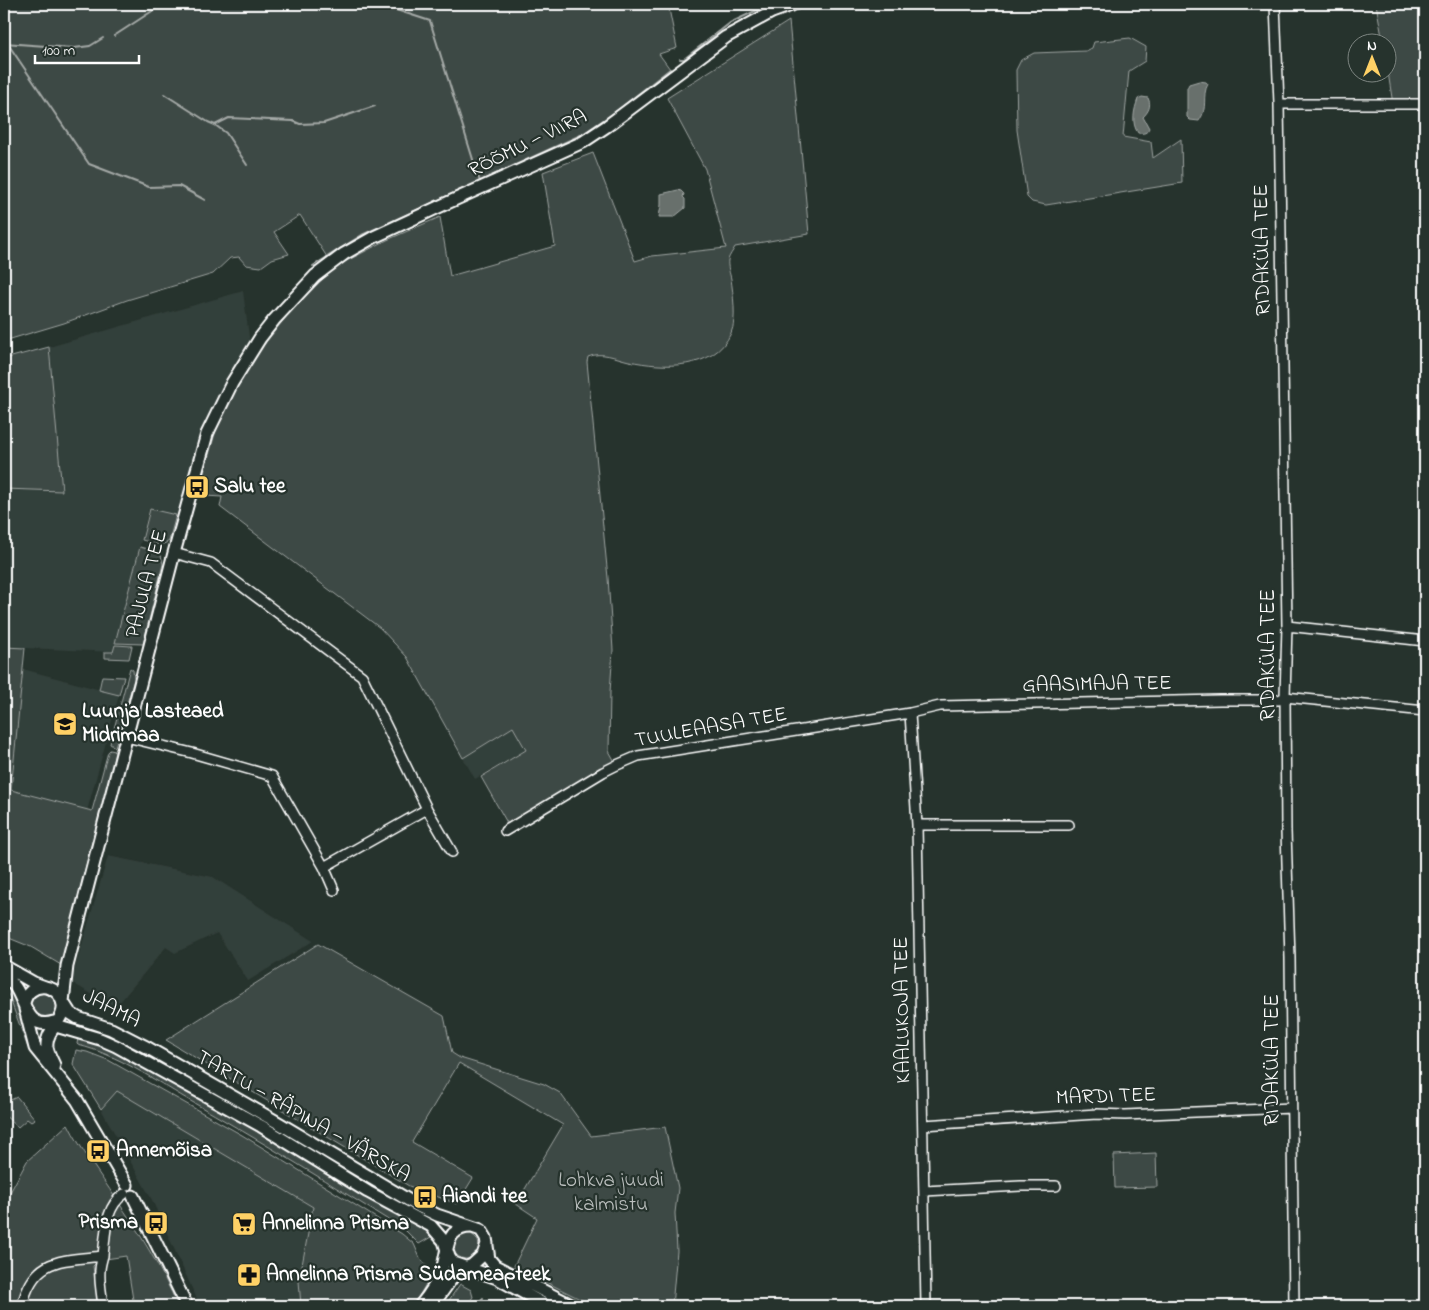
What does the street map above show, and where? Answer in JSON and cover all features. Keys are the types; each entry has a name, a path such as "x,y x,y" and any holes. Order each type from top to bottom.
{"street":[{"name":"RÕÕMU — VIIRA","path":"344,254 445,204 582,142 607,126 726,37 772,12 794,4"},
{"name":"RIDAKÜLA TEE","path":"1275,4 1279,104 1287,626 1285,697 1286,830 1290,958 1294,1306"},
{"path":"1279,104 1425,104"},
{"name":"PAJULA TEE","path":"67,966 174,553 208,434 232,382 260,338 284,308 315,276 344,254"},
{"path":"174,553 212,563 362,676 427,810 452,852"},
{"path":"1287,626 1425,640"},
{"name":"GAASIMAJA TEE","path":"910,713 940,706 1279,700 1285,697 1425,711"},
{"name":"KAALUKOJA TEE","path":"910,713 917,825 926,1306"},
{"name":"TUULEAASA TEE","path":"505,830 603,772 638,756 910,713"},
{"path":"126,737 192,753 272,776 324,867 334,890"},
{"path":"324,867 427,810"},
{"path":"917,825 1070,825"},
{"path":"4,966 45,987"},
{"path":"45,987 58,980 67,966"},
{"path":"59,1076 47,1046 54,1023 62,1015 67,966"},
{"path":"4,976 18,990 35,1048 59,1076 92,1123 187,1306"},
{"path":"54,1023 35,1020 24,1007 25,998 28,993 45,987 52,988 58,993 63,1002"},
{"name":"JAAMA","path":"63,1002 70,1013 78,1018 102,1026 145,1046"},
{"name":"JAAMA","path":"54,1023 100,1039 134,1055"},
{"name":"TARTU — RÄPINA — VÄRSKA","path":"145,1046 412,1203 436,1215 473,1227"},
{"name":"TARTU — RÄPINA — VÄRSKA","path":"134,1055 252,1121 368,1192 423,1222 437,1232 444,1241 448,1252"},
{"name":"MARDI TEE","path":"923,1124 1097,1114 1125,1115 1291,1108"},
{"path":"924,1191 1056,1186"},
{"path":"103,1306 100,1271 105,1228 110,1211 117,1198 128,1191"},
{"path":"420,1306 433,1288 441,1272 448,1252 450,1238 464,1228 473,1227 483,1232 489,1259 495,1266 573,1306"},
{"path":"432,1306 457,1271 472,1265 483,1255 486,1244"},
{"path":"448,1252 449,1257 454,1263 496,1278 547,1306"},
{"path":"22,1306 33,1278 49,1264 103,1256"}],"shaded area":[{"path":"1199,81 1208,84 1205,93 1204,111 1199,121 1190,120 1187,117 1187,88 1189,84"},
{"path":"1142,97 1148,98 1150,104 1148,111 1143,117 1149,128 1146,132 1138,133 1134,121 1134,112 1138,99"},
{"path":"678,190 684,194 685,208 674,217 659,217 661,194"},
{"path":"243,291 250,344 214,403 195,454 178,512 176,515 149,509 113,652 4,647 4,489 61,491 49,347"},
{"name":"Luunja Lasteaed Midrimaa","path":"23,669 119,695 87,811 11,790"},
{"path":"513,727 526,750 475,779 463,758"},
{"path":"108,856 213,877 313,941 248,981 217,933 175,953 166,947 115,1008 71,982"},
{"path":"117,1090 313,1207 299,1281 301,1306 200,1306 152,1200 101,1109"}],"green space":[{"path":"4,4 668,4 677,48 659,54 670,69 618,110 583,134 362,235 327,257 300,215 274,232 289,254 272,259 261,267 246,265 239,257 230,258 213,274 4,341"},
{"path":"1376,4 1425,4 1425,104 1393,104 1390,82 1396,82 1396,32 1381,32"},
{"path":"789,21 809,234 735,247 728,260 733,299 733,328 723,345 713,354 686,364 672,365 642,363 603,355 588,357 613,650 609,751 617,765 510,828 481,777 526,750 513,727 463,758 407,657 380,628 220,507 222,497 205,496 203,476 216,430 234,391 259,351 297,303 337,266 387,240 440,217 450,276 555,246 543,172 593,153 635,261 652,256 726,248 705,169 667,98"},
{"path":"1130,38 1146,47 1145,61 1129,71 1123,137 1151,142 1153,158 1181,139 1182,183 1046,205 1032,202 1027,197 1017,130 1016,70 1021,60 1034,53 1086,51 1092,48 1094,42"},
{"path":"49,347 62,491 4,489 4,359"},
{"path":"150,509 176,515 169,541 166,543 156,544 142,540"},
{"path":"140,547 161,555 163,564 143,644 115,643"},
{"path":"115,645 132,646 129,659 105,658 105,652 113,652"},
{"path":"4,647 25,648 11,790 92,811 108,752 110,750 115,751 109,784 61,965 31,947 4,936"},
{"path":"130,668 133,670 134,679 115,747 110,744"},
{"path":"102,676 124,677 119,695 99,690"},
{"name":"Lohkva juudi kalmistu","path":"318,944 444,1016 452,1053 460,1058 544,1084 560,1093 591,1136 665,1127 678,1188 675,1213 677,1251 672,1306 594,1306 514,1266 537,1218 516,1204 563,1125 459,1063 412,1142 473,1178 457,1204 409,1186 166,1040"},
{"path":"4,981 17,1001 19,1013 31,1047 28,1048 9,996 4,988"},
{"path":"42,992 54,998 58,1008 53,1017 39,1019 31,1008 30,998 32,994"},
{"path":"78,1038 110,1049 224,1111 411,1221 426,1231 431,1237 419,1244 406,1231 270,1147 121,1061 78,1045"},
{"path":"76,1050 108,1060 242,1135 402,1234 414,1244 420,1258 431,1270 430,1277 414,1305 301,1306 299,1281 313,1207 117,1091 101,1109 73,1064"},
{"path":"17,1097 35,1119 31,1122 27,1119 18,1127 4,1115 4,1103"},
{"path":"68,1124 85,1153 142,1237 178,1306 134,1306 126,1256 99,1260 93,1266 98,1306 4,1306 4,1197 7,1198 27,1161"},
{"path":"1156,1153 1157,1187 1115,1188 1114,1155"},
{"path":"466,1233 475,1237 479,1246 475,1255 466,1259 457,1255 453,1246 457,1237"},
{"path":"460,1284 471,1290 473,1297 466,1306 445,1306"}],"waterway":[{"path":"114,36 163,4"},
{"path":"378,4 430,21 480,182"},
{"path":"680,59 684,59 730,23 770,4"},
{"path":"4,43 74,48 90,46 103,38"},
{"path":"8,44 89,164 149,187 179,186 205,200"},
{"path":"313,266 362,235 583,134 618,110 670,69"},
{"path":"164,94 215,125 229,118 293,121 300,124 324,123 375,106"},
{"path":"215,125 226,133 247,165"},
{"path":"476,1306 483,1298"},
{"path":"446,1306 450,1302"}],"place":[{"name":"Salu tee","path":"197,487"},
{"name":"Luunja Lasteaed Midrimaa","path":"65,724"},
{"name":"Annemõisa","path":"98,1151"},
{"name":"Aiandi tee","path":"425,1197"},
{"name":"Prisma","path":"156,1223"},
{"name":"Annelinna Prisma","path":"244,1224"},
{"name":"Annelinna Prisma Südameapteek","path":"249,1275"}]}
